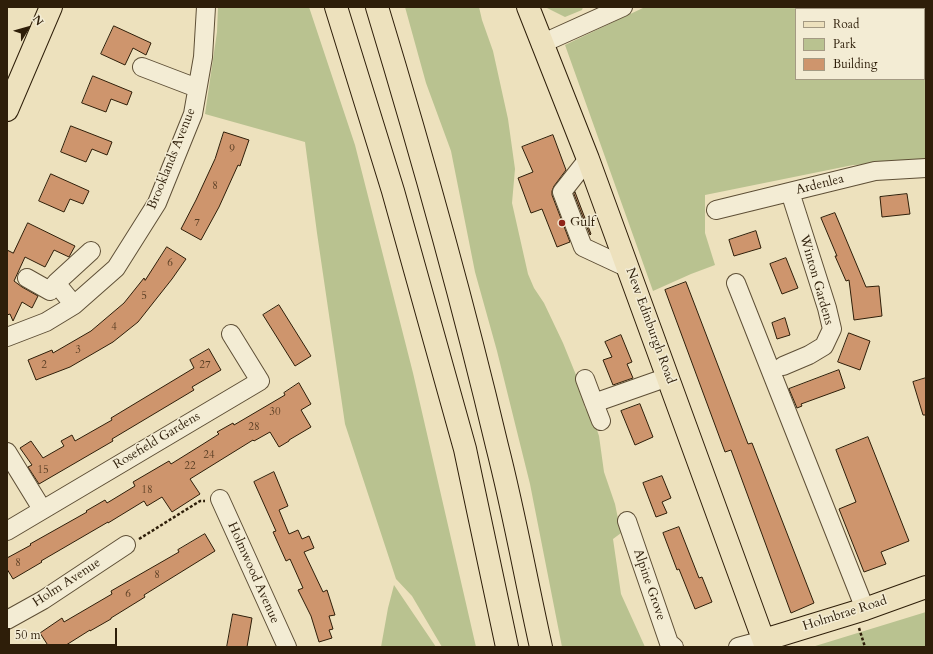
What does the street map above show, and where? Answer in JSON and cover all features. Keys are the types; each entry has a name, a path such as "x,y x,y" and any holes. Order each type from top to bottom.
{"main road":[{"path":"7,110 51,7"},
{"path":"336,7 393,191 466,449 507,647"},
{"path":"377,7 416,138 498,447 541,647"},
{"name":"New Edinburgh Road","path":"528,7 541,44 588,158 765,643"},
{"name":"Holmbrae Road","path":"765,643 926,587"}],"street":[{"name":"Brooklands Avenue","path":"7,338 46,322 74,305 116,268 156,203 193,114 203,57 206,7"},
{"path":"541,44 618,8"},
{"path":"142,67 197,88"},
{"path":"588,158 562,192 583,247 628,268"},
{"name":"Ardenlea","path":"716,210 875,171 926,168"},
{"name":"Winton Gardens","path":"783,366 809,356 824,346 832,329 827,308 790,192"},
{"path":"27,278 50,291 56,283 91,251"},
{"path":"56,283 74,305"},
{"path":"736,283 865,609"},
{"name":"Rosefield Gardens","path":"7,531 260,381 231,334"},
{"path":"594,403 668,378"},
{"path":"585,379 601,421"},
{"path":"7,452 42,509"},
{"name":"Holmwood Avenue","path":"220,500 286,647"},
{"name":"Alpine Grove","path":"627,521 669,642 674,647"},
{"name":"Holm Avenue","path":"7,620 43,600 126,545"},
{"path":"738,647 765,643"}],"path":[{"path":"144,536 200,501 220,500"}],"green space":[{"path":"218,7 309,7 355,145 413,373 476,647 442,647 412,596 396,579 345,424 305,142 205,114 217,32"},
{"path":"405,7 479,7 493,51 508,119 515,169 512,203 528,274 563,343 576,375 585,408 594,421 599,436 604,472 615,504 621,533 613,539 621,594 645,647 562,647 530,484 497,351 475,272 451,151 426,83"},
{"path":"545,7 583,7 582,10 565,17"},
{"path":"645,7 855,7 856,8 795,8 795,80 925,80 926,55 926,162 853,165 705,195 705,233 715,265 653,291 565,45"},
{"path":"394,585 436,647 381,647"},
{"path":"926,612 926,647 812,647"}],"building":[{"path":"114,26 151,43 146,55 133,48 125,65 101,54"},
{"path":"93,76 132,92 127,105 111,99 106,112 82,103"},
{"path":"71,126 112,142 107,155 92,149 86,162 61,152"},
{"path":"224,132 249,140 240,166 238,165 219,207 201,240 181,229 215,159"},
{"path":"553,135 566,170 554,186 552,195 570,242 557,247 542,209 531,213 518,178 533,172 522,147"},
{"path":"51,174 89,191 83,204 70,199 64,212 39,201"},
{"path":"575,192 591,234 590,235 574,194"},
{"path":"907,194 910,214 882,217 880,197"},
{"path":"835,213 866,287 879,286 882,316 854,320 849,280 846,281 821,218"},
{"path":"28,223 75,246 69,257 54,250 45,267 25,257 14,281 38,296 32,308 22,302 13,321 10,314 7,315 7,250 13,253"},
{"path":"756,231 761,248 734,256 729,240"},
{"path":"167,247 186,259 138,322 113,342 70,367 36,380 28,360 52,350 53,353 91,331 124,303 144,278 145,280"},
{"path":"786,258 798,288 782,294 770,264"},
{"path":"686,282 748,444 752,443 814,603 791,613 731,450 725,452 665,290"},
{"path":"279,305 311,356 295,366 263,315"},
{"path":"785,318 790,335 777,339 772,323"},
{"path":"849,333 870,341 860,370 838,362"},
{"path":"621,335 632,362 627,364 633,378 613,385 603,360 612,357 605,342"},
{"path":"209,349 221,370 192,387 194,390 112,439 113,441 39,484 28,467 32,465 20,448 31,441 43,458 64,446 61,441 72,435 75,441 112,420 111,418 194,368 190,360"},
{"path":"839,370 845,388 801,404 802,406 797,408 789,389"},
{"path":"926,378 926,415 923,415 913,382"},
{"path":"299,383 311,404 301,410 311,427 279,447 270,432 254,441 253,440 190,479 200,494 172,512 162,497 147,506 144,501 13,579 7,569 7,558 105,500 107,503 135,486 133,482 169,461 171,464 219,434 217,432 233,423 234,425 285,395 284,393"},
{"path":"640,404 653,437 635,445 621,411"},
{"path":"868,437 909,541 881,552 886,564 864,572 839,509 856,502 836,450"},
{"path":"274,472 288,506 279,510 289,534 298,530 302,539 309,536 314,548 304,552 323,592 327,590 335,615 329,616 333,629 329,630 332,638 319,642 311,616 298,590 303,588 290,559 286,561 273,532 276,531 254,482"},
{"path":"662,476 671,498 662,502 667,513 656,517 643,483"},
{"path":"679,527 699,578 702,577 712,602 695,609 679,569 677,570 663,533"},
{"path":"205,534 215,551 144,595 145,597 111,619 63,647 49,647 40,633 62,618 64,622 112,594 111,591 179,552 178,550"},
{"path":"233,614 252,618 247,647 227,647"}],"place":[{"name":"Gulf","path":"562,223"}]}
